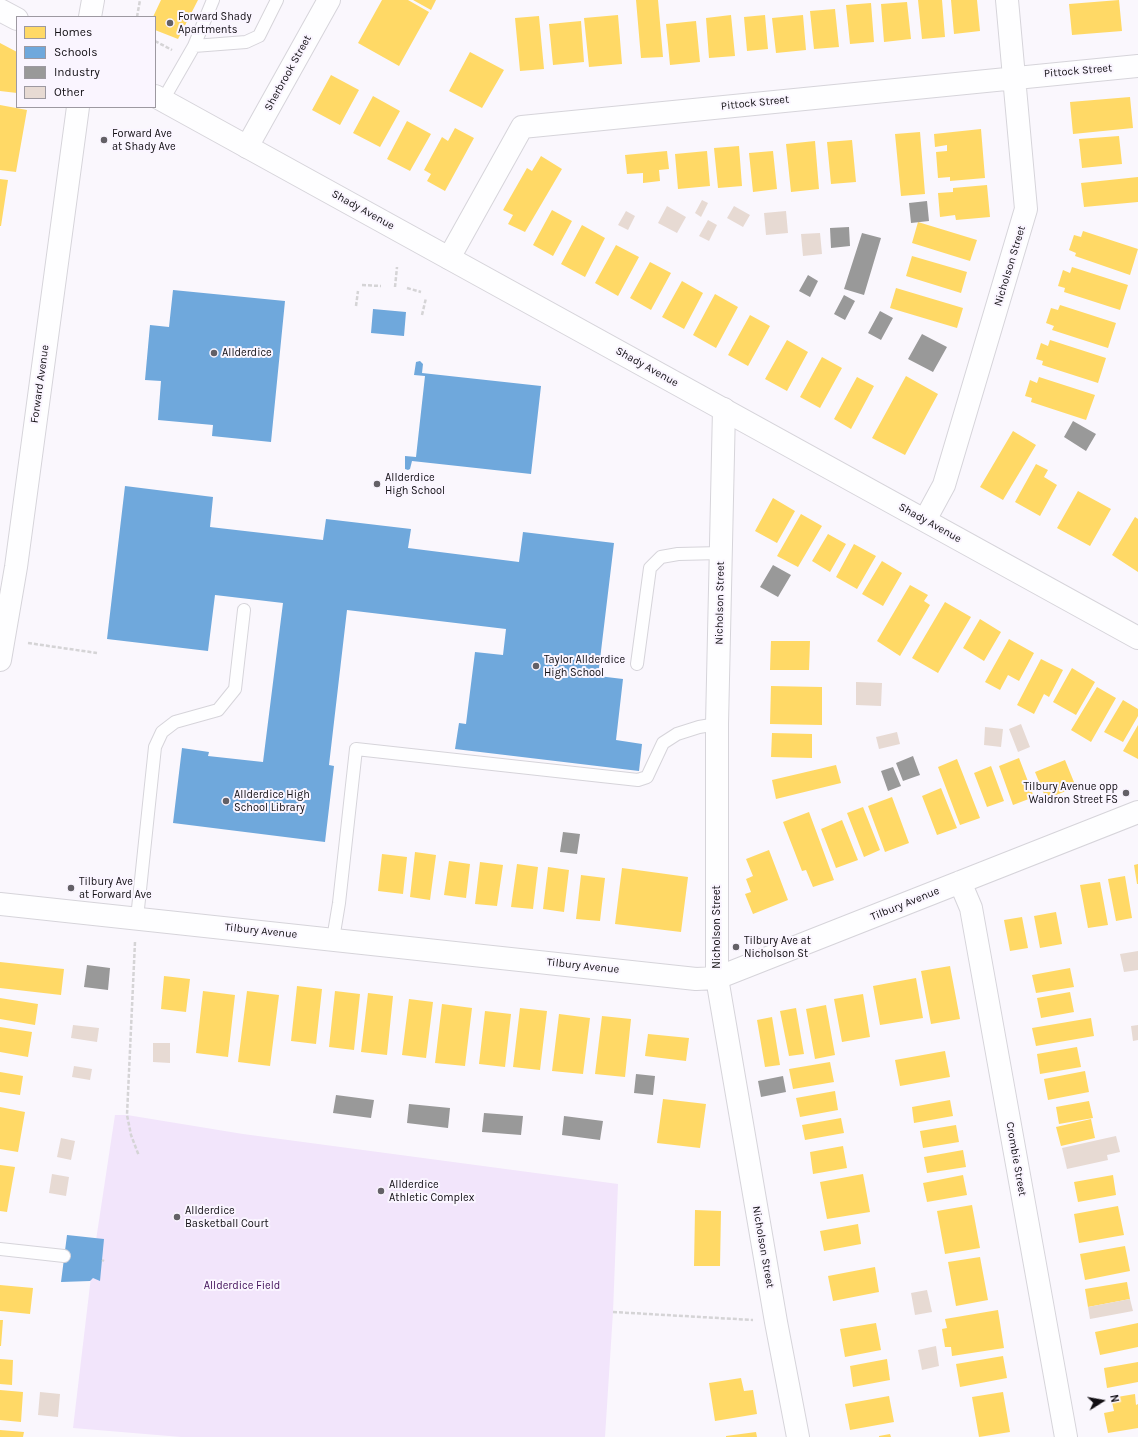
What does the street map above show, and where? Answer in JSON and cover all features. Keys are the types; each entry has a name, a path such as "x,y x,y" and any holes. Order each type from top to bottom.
{"street":[{"path":"90,16 93,0"},
{"name":"Sherbrook Street","path":"247,147 329,0"},
{"name":"Nicholson Street","path":"925,520 944,485 1026,209 1007,0"},
{"path":"0,10 16,18"},
{"name":"Pittock Street","path":"449,258 522,127 1138,66"},
{"name":"Shady Avenue","path":"159,98 1138,638"},
{"name":"Forward Avenue","path":"0,660 16,567 78,108"},
{"name":"Nicholson Street","path":"724,409 717,724 717,978 776,1322 798,1437"},
{"name":"Tilbury Avenue","path":"0,904 696,979 717,978 1138,812"},
{"name":"Crombie Street","path":"960,882 971,908 1066,1437"}],"lane":[{"path":"159,98 194,46 213,0"},
{"path":"194,46 246,42 259,36 277,0"},
{"path":"637,664 650,568 661,557 678,554 721,553"},
{"path":"136,918 155,747 162,732 175,722 218,710 235,689 244,610"},
{"path":"333,939 339,903 356,749 638,780 647,777 663,743 677,734 699,727 717,724"},
{"path":"0,1249 64,1256"}],"path":[{"path":"137,16 140,0"},
{"path":"395,287 396,267"},
{"path":"362,286 381,286"},
{"path":"407,288 421,292"},
{"path":"356,306 358,291"},
{"path":"422,315 426,298"},
{"path":"28,643 97,652"},
{"path":"136,918 127,1114 131,1135 139,1156"},
{"path":"613,1312 776,1322"}],"green space":[{"name":"Allderdice Field","path":"115,1115 127,1115 243,1134 618,1184 613,1312 605,1437 181,1437 73,1428 93,1260"}],"building: Homes":[{"name":"Forward Shady Apartments","path":"161,0 198,0 178,39 156,30 156,16 153,16"},
{"path":"382,0 408,0 429,12 399,66 358,43"},
{"path":"413,0 436,0 431,10"},
{"path":"636,0 658,0 663,57 641,58"},
{"path":"918,0 942,0 945,37 922,39"},
{"path":"951,0 977,0 980,31 954,34"},
{"path":"1119,0 1122,31 1072,35 1069,4"},
{"path":"907,2 911,39 884,42 881,4"},
{"path":"871,3 874,42 850,44 846,5"},
{"path":"835,9 839,47 814,49 810,11"},
{"path":"618,15 622,64 589,67 584,18"},
{"path":"731,15 735,56 709,58 706,18"},
{"path":"765,15 768,49 747,51 744,17"},
{"path":"803,15 806,50 776,53 772,18"},
{"path":"539,16 544,69 520,71 515,18"},
{"path":"581,21 584,62 553,65 549,24"},
{"path":"696,21 700,62 670,65 666,24"},
{"path":"0,43 16,51 16,93 0,91"},
{"path":"470,52 504,70 482,108 449,91"},
{"path":"331,75 359,90 340,125 312,110"},
{"path":"373,96 400,111 380,147 353,133"},
{"path":"1130,97 1133,128 1073,134 1070,102"},
{"path":"0,105 27,110 16,172 0,170"},
{"path":"407,121 431,134 410,171 387,159"},
{"path":"455,128 474,138 445,191 427,181 431,174 424,170 442,137 448,141"},
{"path":"981,129 985,178 950,181 950,177 938,178 936,152 947,151 947,145 935,147 934,134"},
{"path":"920,132 925,194 901,196 895,134"},
{"path":"1119,136 1122,164 1082,168 1079,139"},
{"path":"852,140 856,182 831,184 827,142"},
{"path":"815,141 819,189 791,192 786,144"},
{"path":"739,146 742,186 718,188 714,148"},
{"path":"667,151 669,169 659,170 660,181 643,183 643,173 627,174 625,155"},
{"path":"707,151 710,186 678,189 675,154"},
{"path":"773,151 777,189 753,192 749,153"},
{"path":"541,156 562,169 525,232 508,224 513,215 503,210 527,168 532,171"},
{"path":"1138,177 1138,202 1084,207 1081,183"},
{"path":"0,179 8,180 1,226 0,226"},
{"path":"987,185 990,217 956,220 955,215 940,217 938,193 953,192 953,188"},
{"path":"552,210 572,221 553,256 533,245"},
{"path":"918,222 977,240 970,261 912,243"},
{"path":"582,225 605,238 585,277 561,264"},
{"path":"1083,231 1138,249 1130,275 1075,256 1076,253 1069,250 1074,235 1081,237"},
{"path":"616,245 639,257 618,296 595,283"},
{"path":"912,256 967,272 961,293 906,276"},
{"path":"650,262 671,273 651,310 630,298"},
{"path":"1072,267 1128,285 1120,310 1064,292 1065,288 1058,286 1063,270 1070,273"},
{"path":"682,281 703,293 684,329 662,317"},
{"path":"896,288 963,308 957,328 890,308"},
{"path":"715,294 738,307 716,348 693,335"},
{"path":"1060,305 1116,323 1108,348 1052,330 1054,326 1046,323 1051,308 1058,310"},
{"path":"750,315 770,326 748,366 728,355"},
{"path":"787,340 808,352 787,391 765,379"},
{"path":"1050,340 1106,358 1098,383 1042,365 1043,361 1036,359 1041,343 1048,346"},
{"path":"822,357 842,368 820,408 800,397"},
{"path":"906,376 938,394 905,455 872,438"},
{"path":"857,377 874,386 851,429 834,419"},
{"path":"1039,377 1095,395 1086,420 1031,402 1032,398 1025,396 1030,380 1037,383"},
{"path":"1013,431 1036,445 1003,500 980,487"},
{"path":"1036,464 1048,470 1044,477 1057,485 1040,516 1015,502"},
{"path":"1078,491 1111,509 1090,546 1057,528"},
{"path":"773,498 795,511 777,543 755,531"},
{"path":"801,514 822,526 798,567 777,556"},
{"path":"1135,517 1138,519 1138,572 1112,555"},
{"path":"828,534 846,544 830,572 812,561"},
{"path":"854,544 876,556 857,589 836,577"},
{"path":"882,561 902,573 883,606 862,594"},
{"path":"910,585 928,595 924,601 930,605 900,656 877,641"},
{"path":"945,602 971,617 938,673 912,658"},
{"path":"980,619 1001,632 984,661 963,648"},
{"path":"1009,639 1034,653 1019,681 1008,675 1000,690 985,682"},
{"path":"771,641 810,641 809,670 770,670"},
{"path":"1041,659 1063,670 1049,697 1044,694 1034,714 1017,705"},
{"path":"1072,668 1095,682 1076,715 1053,702"},
{"path":"771,686 822,687 822,725 770,724"},
{"path":"1097,687 1116,698 1091,742 1071,730"},
{"path":"1123,700 1138,709 1138,716 1123,742 1104,732"},
{"path":"1138,725 1138,759 1123,751"},
{"path":"772,733 812,734 812,758 771,757"},
{"path":"1019,758 1034,797 1013,805 999,766"},
{"path":"957,759 980,818 960,825 938,767"},
{"path":"1065,760 1076,787 1046,799 1035,772"},
{"path":"836,765 841,783 776,799 772,780"},
{"path":"991,766 1004,801 987,807 974,773"},
{"path":"941,788 957,828 937,835 922,796"},
{"path":"892,797 909,843 885,852 868,806"},
{"path":"863,807 880,850 864,857 847,813"},
{"path":"809,812 834,880 813,887 806,870 802,871 783,822"},
{"path":"842,820 858,860 836,868 821,829"},
{"path":"769,850 788,900 753,914 745,894 751,892 746,879 753,876 746,859"},
{"path":"415,852 436,855 430,900 410,897"},
{"path":"382,854 407,857 403,894 378,891"},
{"path":"449,861 470,864 466,898 444,895"},
{"path":"480,862 503,865 497,906 475,904"},
{"path":"517,864 538,867 533,909 511,907"},
{"path":"1138,864 1138,884 1137,884 1134,865"},
{"path":"548,867 569,870 564,912 543,909"},
{"path":"622,868 688,877 681,932 615,924"},
{"path":"581,875 605,878 600,921 576,919"},
{"path":"1125,876 1132,918 1116,921 1108,879"},
{"path":"1100,882 1108,925 1088,928 1080,885"},
{"path":"1056,912 1062,944 1040,948 1034,916"},
{"path":"1022,917 1028,948 1010,951 1004,920"},
{"path":"0,962 64,969 61,995 0,988"},
{"path":"950,966 960,1019 931,1024 921,971"},
{"path":"1070,968 1074,987 1036,993 1032,975"},
{"path":"164,976 190,979 186,1012 161,1009"},
{"path":"916,978 923,1018 880,1025 873,986"},
{"path":"297,986 322,989 316,1044 291,1041"},
{"path":"203,991 235,995 228,1057 196,1053"},
{"path":"247,991 279,995 270,1066 238,1062"},
{"path":"335,991 360,994 354,1050 329,1047"},
{"path":"1070,992 1074,1012 1041,1018 1037,998"},
{"path":"368,993 393,996 387,1055 361,1052"},
{"path":"863,994 870,1037 842,1042 834,999"},
{"path":"0,998 38,1004 35,1025 0,1019"},
{"path":"409,999 433,1002 426,1058 402,1055"},
{"path":"442,1004 472,1008 465,1066 435,1063"},
{"path":"826,1005 835,1055 815,1059 806,1009"},
{"path":"520,1008 547,1011 540,1070 513,1067"},
{"path":"796,1008 804,1054 789,1056 780,1011"},
{"path":"485,1011 511,1014 505,1067 479,1064"},
{"path":"559,1014 590,1018 583,1074 552,1071"},
{"path":"602,1016 631,1019 625,1077 595,1074"},
{"path":"772,1017 780,1065 765,1067 757,1020"},
{"path":"1091,1018 1094,1036 1036,1046 1032,1028"},
{"path":"0,1027 32,1032 28,1057 0,1052"},
{"path":"648,1034 689,1038 686,1061 645,1056"},
{"path":"1077,1047 1081,1067 1040,1074 1037,1054"},
{"path":"945,1051 950,1077 900,1086 895,1060"},
{"path":"830,1062 834,1082 793,1089 789,1069"},
{"path":"1085,1071 1089,1092 1048,1100 1044,1079"},
{"path":"0,1072 23,1076 20,1095 0,1092"},
{"path":"835,1091 838,1110 800,1117 796,1098"},
{"path":"663,1099 706,1104 700,1148 657,1143"},
{"path":"950,1100 953,1116 914,1123 912,1107"},
{"path":"1089,1101 1093,1118 1059,1124 1056,1107"},
{"path":"0,1107 25,1112 18,1152 0,1149"},
{"path":"841,1118 844,1133 805,1140 802,1125"},
{"path":"1091,1119 1095,1138 1061,1146 1056,1127"},
{"path":"956,1125 959,1142 923,1148 920,1131"},
{"path":"843,1146 847,1168 813,1174 810,1152"},
{"path":"963,1150 966,1167 927,1173 924,1157"},
{"path":"0,1165 15,1167 7,1212 0,1211"},
{"path":"863,1174 870,1212 827,1219 820,1182"},
{"path":"963,1175 967,1195 927,1202 923,1183"},
{"path":"1113,1175 1116,1195 1078,1202 1074,1182"},
{"path":"972,1205 980,1248 945,1254 937,1211"},
{"path":"1118,1206 1124,1235 1079,1243 1074,1214"},
{"path":"695,1210 721,1211 720,1266 694,1266"},
{"path":"858,1224 861,1244 824,1251 820,1231"},
{"path":"1125,1246 1130,1271 1085,1280 1080,1254"},
{"path":"980,1257 988,1300 956,1306 948,1262"},
{"path":"875,1267 879,1292 833,1301 828,1276"},
{"path":"1127,1282 1130,1299 1088,1307 1085,1289"},
{"path":"0,1285 33,1288 30,1314 0,1311"},
{"path":"998,1310 1004,1348 952,1356 951,1347 945,1347 942,1329 947,1328 945,1319"},
{"path":"0,1320 3,1320 1,1346 0,1346"},
{"path":"876,1323 881,1350 845,1357 840,1329"},
{"path":"1138,1323 1138,1347 1100,1355 1095,1332"},
{"path":"1003,1356 1007,1378 960,1387 956,1364"},
{"path":"0,1359 13,1360 12,1385 0,1384"},
{"path":"887,1359 890,1380 853,1387 850,1366"},
{"path":"1138,1362 1138,1382 1107,1388 1104,1368"},
{"path":"741,1378 744,1391 753,1390 757,1414 715,1421 709,1383"},
{"path":"0,1390 23,1392 21,1422 0,1420"},
{"path":"1003,1392 1010,1432 979,1437 972,1397"},
{"path":"1135,1394 1136,1405 1138,1404 1138,1428 1108,1433 1104,1413 1114,1411 1111,1398"},
{"path":"889,1396 894,1422 850,1430 845,1404"},
{"path":"0,1430 24,1432 23,1437 0,1437"},
{"path":"756,1432 757,1437 726,1437 726,1436"},
{"path":"890,1434 891,1437 879,1437 879,1436"}],"building: Schools":[{"name":"Allderdice","path":"173,290 285,301 271,442 212,436 213,425 158,420 161,381 145,380 150,325 169,327"},
{"path":"373,309 406,312 404,336 371,333"},
{"path":"420,361 423,364 422,373 541,386 531,474 412,461 410,469 405,469 405,456 416,457 425,376 414,375 416,362"},
{"name":"Taylor Allderdice High School","path":"125,486 213,497 210,527 323,540 326,519 411,529 408,548 519,562 523,532 614,543 598,676 623,679 616,740 642,744 639,771 455,749 459,723 466,724 475,652 503,655 506,629 347,610 329,765 334,766 325,842 173,823 182,748 209,752 208,756 263,762 283,603 215,595 208,651 107,639"},
{"path":"67,1235 104,1239 100,1281 93,1278 90,1281 61,1282"}],"building: Industry":[{"path":"927,201 929,221 911,223 909,203"},
{"path":"849,227 850,246 831,248 830,228"},
{"path":"862,233 881,238 864,295 844,289"},
{"path":"808,275 818,281 810,297 799,291"},
{"path":"844,295 855,301 845,320 834,314"},
{"path":"880,311 893,318 881,340 868,333"},
{"path":"922,334 947,347 933,372 908,359"},
{"path":"1073,421 1096,434 1086,451 1064,437"},
{"path":"773,565 791,575 778,597 760,587"},
{"path":"913,756 920,775 903,781 896,763"},
{"path":"893,767 901,786 888,791 881,771"},
{"path":"563,832 580,834 577,854 560,852"},
{"path":"87,965 110,968 108,990 84,987"},
{"path":"636,1074 655,1076 653,1095 634,1093"},
{"path":"783,1076 786,1092 761,1097 758,1081"},
{"path":"336,1095 374,1100 371,1118 333,1113"},
{"path":"409,1104 450,1108 448,1128 407,1123"},
{"path":"484,1113 523,1116 521,1135 482,1132"},
{"path":"564,1116 603,1121 600,1140 562,1135"}],"building: Other":[{"path":"702,200 708,203 701,217 695,213"},
{"path":"667,206 686,217 677,233 658,223"},
{"path":"734,206 750,215 743,227 727,218"},
{"path":"626,211 635,216 628,230 618,225"},
{"path":"786,211 788,233 766,235 764,213"},
{"path":"708,220 717,225 709,241 699,236"},
{"path":"820,233 822,254 803,256 801,234"},
{"path":"856,682 882,683 881,706 856,705"},
{"path":"1021,724 1030,747 1018,752 1009,729"},
{"path":"985,727 1003,729 1001,747 984,745"},
{"path":"897,732 900,744 879,749 876,737"},
{"path":"1138,951 1138,970 1124,972 1120,954"},
{"path":"73,1025 99,1028 97,1042 71,1038"},
{"path":"1138,1025 1138,1040 1133,1041 1131,1026"},
{"path":"153,1043 170,1043 170,1063 153,1062"},
{"path":"74,1066 92,1069 90,1080 72,1077"},
{"path":"1116,1136 1120,1152 1107,1155 1108,1160 1067,1169 1062,1148"},
{"path":"61,1138 75,1141 71,1160 57,1157"},
{"path":"52,1174 69,1177 66,1196 49,1193"},
{"path":"927,1290 932,1312 915,1315 911,1293"},
{"path":"1130,1299 1133,1311 1090,1319 1088,1307"},
{"path":"936,1346 939,1366 922,1370 918,1350"},
{"path":"40,1392 60,1394 58,1417 38,1415"}],"place":[{"name":"Forward Shady Apartments","path":"170,23"},
{"name":"Forward Ave at Shady Ave","path":"104,140"},
{"name":"Allderdice","path":"214,353"},
{"name":"Allderdice High School","path":"377,484"},
{"name":"Taylor Allderdice High School","path":"536,666"},
{"name":"Tilbury Avenue opp Waldron Street FS","path":"1126,793"},
{"name":"Allderdice High School Library","path":"226,801"},
{"name":"Tilbury Ave at Forward Ave","path":"71,888"},
{"name":"Tilbury Ave at Nicholson St","path":"736,947"},
{"name":"Allderdice Athletic Complex","path":"381,1191"},
{"name":"Allderdice Basketball Court","path":"177,1217"}]}
